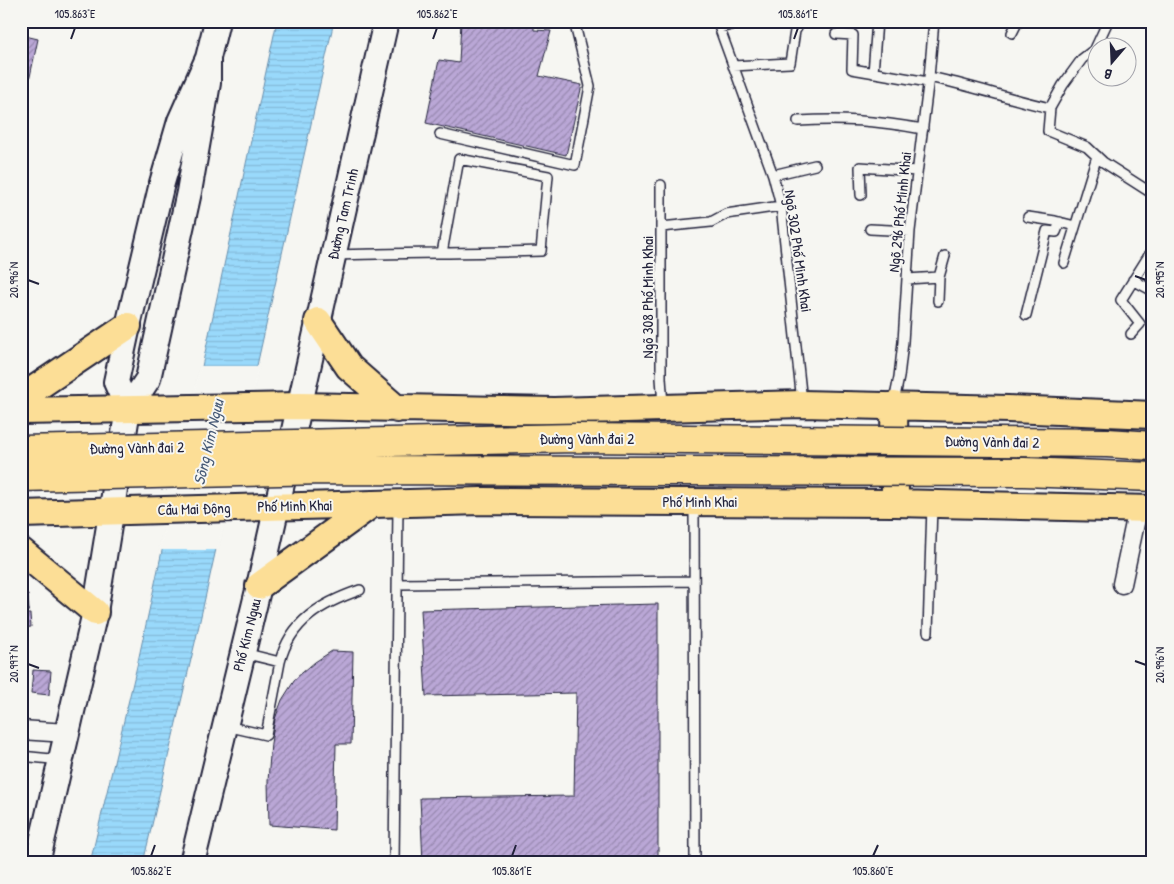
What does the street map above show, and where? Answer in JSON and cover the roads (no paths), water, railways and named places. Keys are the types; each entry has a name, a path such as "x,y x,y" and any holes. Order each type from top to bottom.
{"highway":[{"name":"Đường Vành đai 2","path":"21,450 576,438 1107,443 1153,446"},
{"name":"Đường Vành đai 2","path":"21,477 325,470 1015,472 1153,477"}],"main road":[{"path":"128,409 116,382 128,326 162,183 180,121 208,58 217,21"},
{"name":"Đường Tam Trinh","path":"299,406 386,21"},
{"path":"37,863 94,612 128,409 148,379 189,192 208,83 208,58"},
{"path":"318,321 349,367 397,409"},
{"path":"21,398 128,326"},
{"path":"21,411 299,406 554,411 802,404 894,405 1153,415"},
{"path":"894,405 895,503"},
{"name":"Phố Kim Ngưu","path":"192,863 260,586 299,406"},
{"name":"Phố Minh Khai","path":"248,507 481,501 895,503 1145,509"},
{"path":"260,586 372,504"},
{"name":"Cầu Mai Động","path":"112,512 248,507"},
{"path":"21,514 112,512"},
{"path":"21,551 94,612"}],"street":[{"path":"1122,584 1145,509"},
{"path":"21,730 67,733"}],"lane":[{"path":"440,134 575,165 590,86 574,21"},
{"path":"718,25 746,21"},
{"path":"873,73 877,21"},
{"name":"Ngõ 296 Phố Minh Khai","path":"894,405 900,377 910,231 929,80 934,21"},
{"path":"1012,33 1018,21"},
{"path":"1108,21 1095,49 1082,59 1063,84 1050,108 1048,131 1088,147 1103,162 1153,194"},
{"name":"Ngõ 302 Phố Minh Khai","path":"718,25 773,175 781,206 802,404"},
{"path":"733,66 790,63 797,28"},
{"path":"836,34 853,35 852,69 954,82 1050,108"},
{"path":"798,121 843,119 882,122 923,129"},
{"path":"1064,263 1097,156"},
{"path":"334,255 541,252 548,176 459,160 442,253"},
{"path":"773,175 815,165"},
{"path":"861,195 860,167 917,171"},
{"name":"Ngõ 308 Phố Minh Khai","path":"661,186 661,378 663,408"},
{"path":"662,227 711,222 726,214 781,206"},
{"path":"1028,217 1075,226"},
{"path":"1026,315 1047,232 1056,232 1060,222"},
{"path":"870,229 910,231"},
{"path":"1130,334 1140,324 1121,300 1153,249"},
{"path":"938,301 939,277 945,256"},
{"path":"907,279 939,277"},
{"path":"1133,280 1153,291"},
{"path":"694,502 695,863"},
{"path":"394,863 398,504"},
{"path":"928,632 932,504"},
{"path":"397,584 694,581"},
{"path":"225,725 266,735 280,662 288,640 302,621 345,595 360,590"},
{"path":"243,653 280,662"},
{"path":"21,756 61,760"}],"water":[{"name":"Sông Kim Ngưu","path":"277,21 334,21 197,634 143,863 90,863 137,666"}]}
